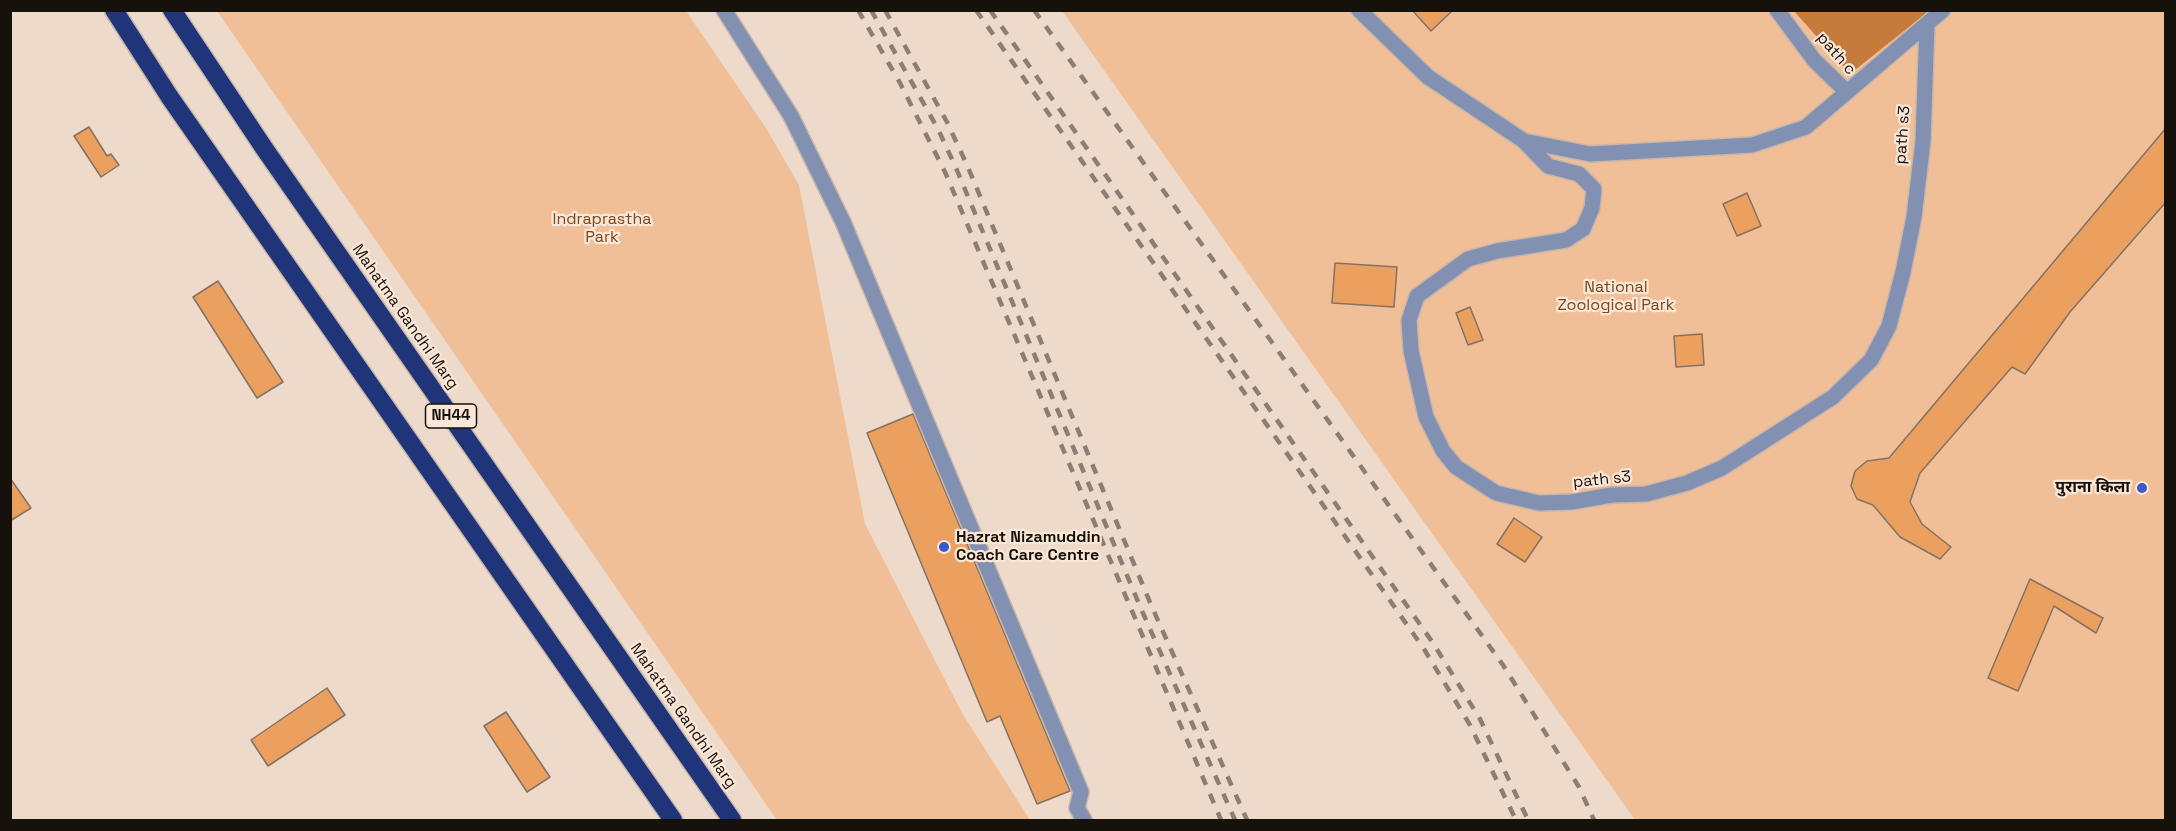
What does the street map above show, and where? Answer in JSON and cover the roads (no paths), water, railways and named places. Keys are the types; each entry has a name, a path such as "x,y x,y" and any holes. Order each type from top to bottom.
{"highway":[{"path":"114,10 169,96 673,820"},
{"name":"Mahatma Gandhi Marg","path":"172,10 264,148 732,820"}],"street":[{"path":"724,10 791,116 843,222 1081,792 1077,808 1084,820"},
{"path":"1359,10 1428,77 1524,141 1590,154 1752,145 1806,127 1943,10"},
{"name":"path c","path":"1777,10 1814,60 1846,92"},
{"name":"path s3","path":"1524,141 1548,166 1579,174 1594,189 1592,208 1583,230 1566,240 1506,249 1468,259 1418,296 1409,320 1411,351 1426,417 1443,451 1456,467 1496,493 1539,503 1572,502 1611,495 1646,494 1688,483 1722,468 1833,397 1871,360 1889,326 1914,217 1923,141 1927,24"}],"railway":[{"path":"858,10 900,83 945,172 1221,820"},
{"path":"871,10 938,129 956,168 1142,611 1235,820"},
{"path":"885,10 947,122 967,165 1152,607 1247,820"},
{"path":"976,10 1424,649 1470,725 1516,820"},
{"path":"990,10 1433,643 1480,719 1528,820"},
{"path":"1034,10 1503,665 1579,787 1594,820"}],"place":[{"name":"पुराना किला","path":"2142,488"},
{"name":"Hazrat Nizamuddin Coach Care Centre","path":"944,547"}],"park label":[{"name":"Indraprastha Park","path":"602,229"},
{"name":"National Zoological Park","path":"1616,297"}]}
